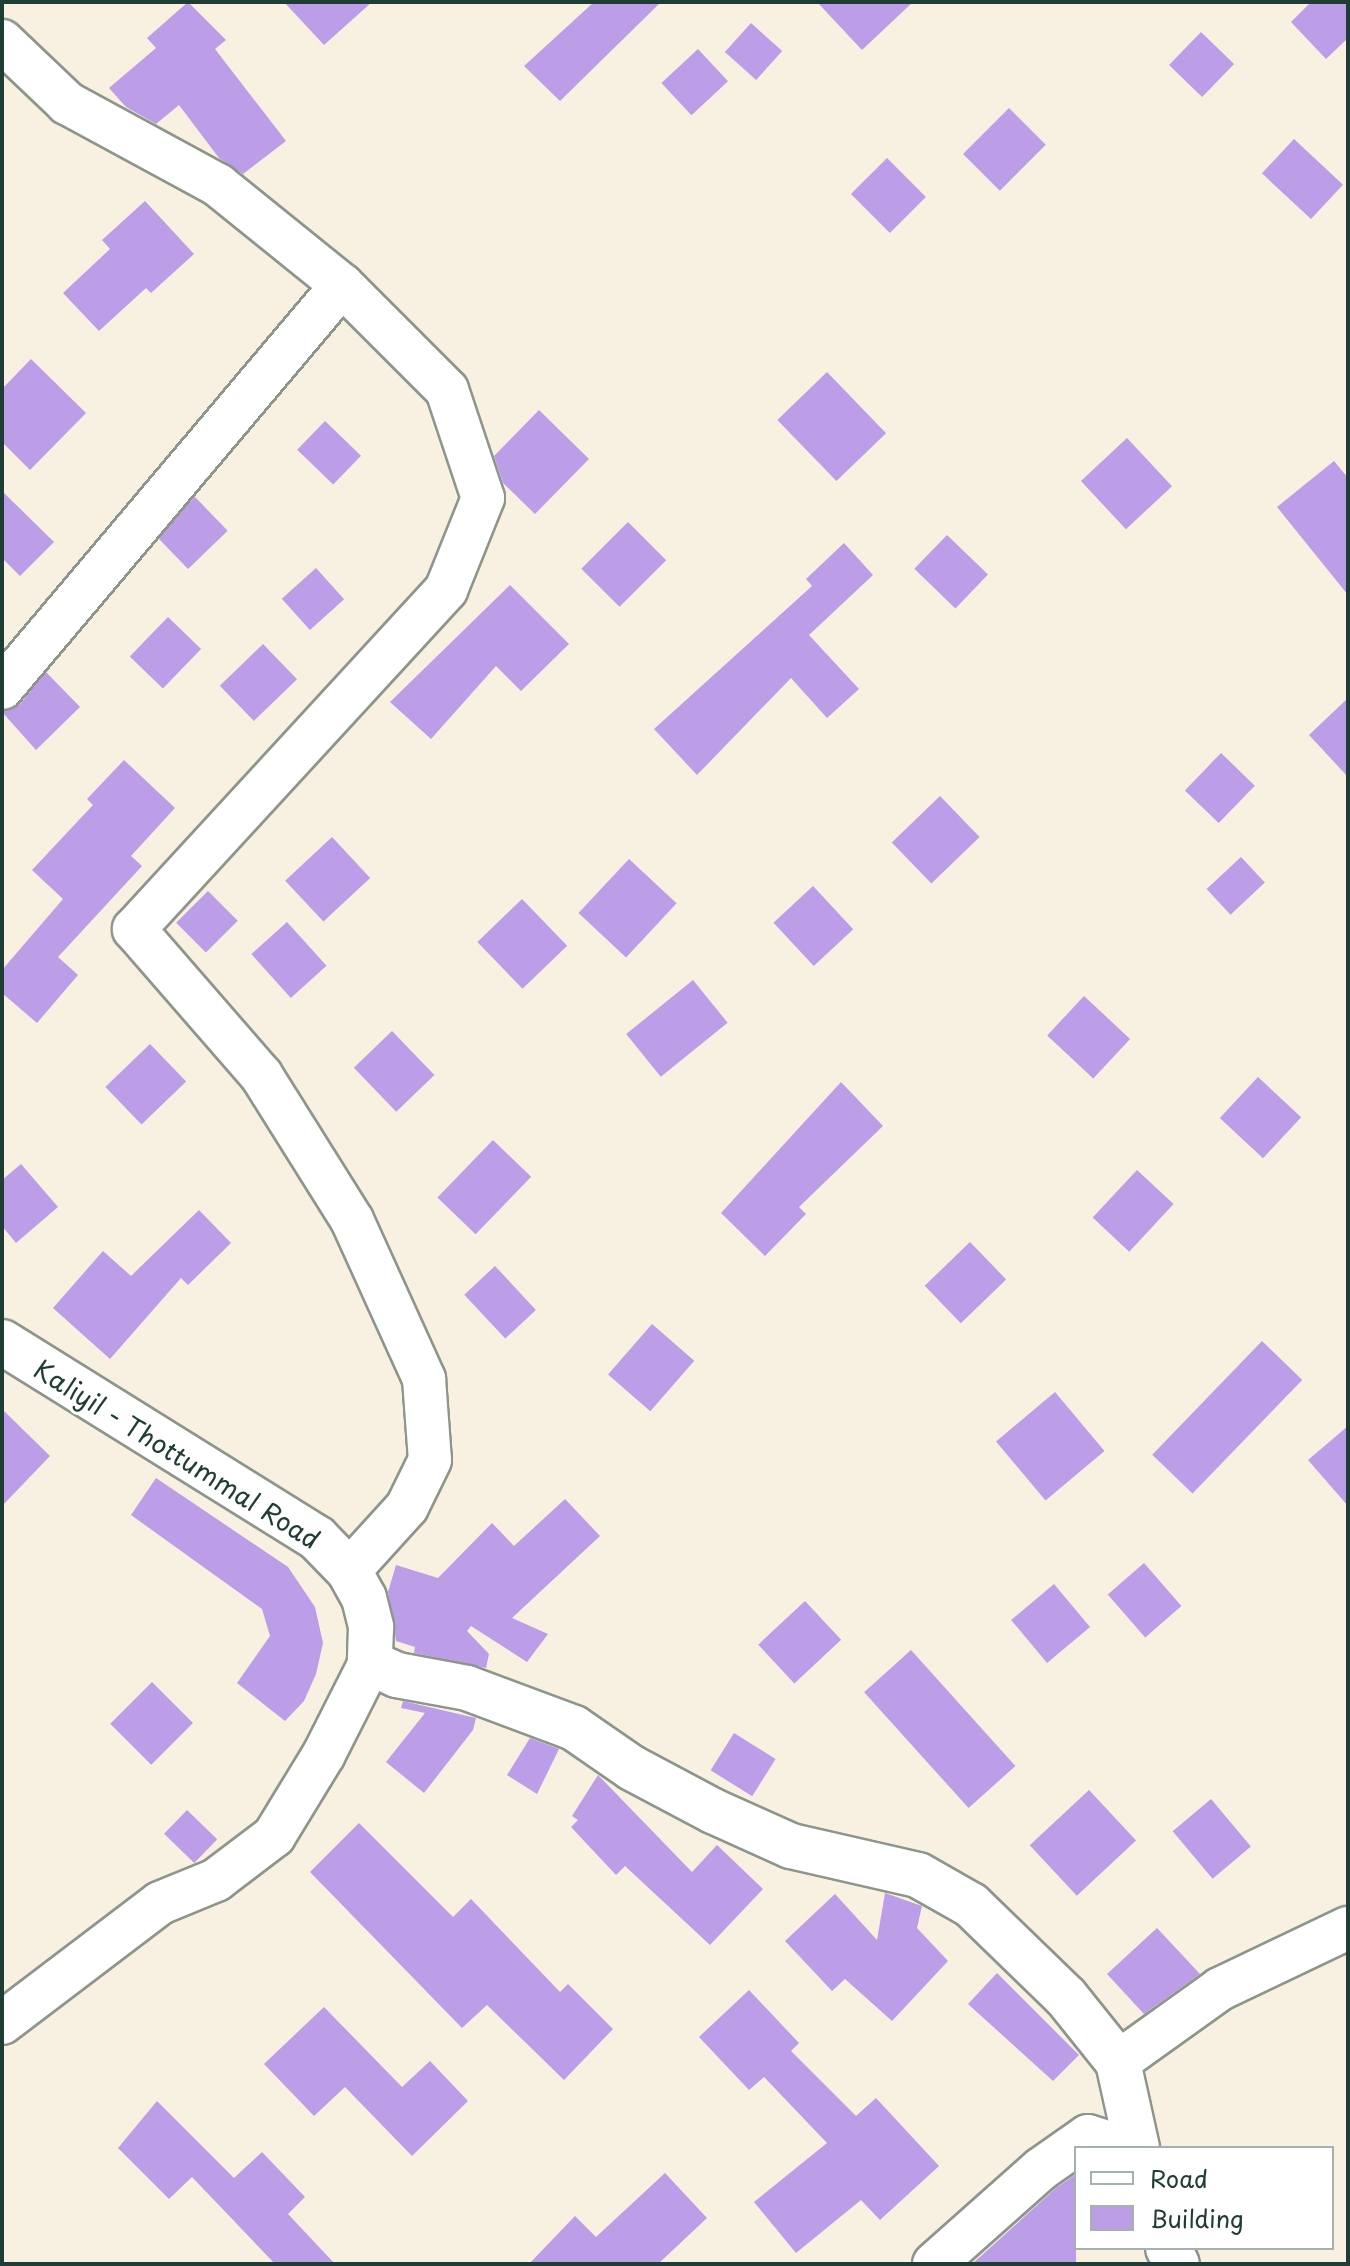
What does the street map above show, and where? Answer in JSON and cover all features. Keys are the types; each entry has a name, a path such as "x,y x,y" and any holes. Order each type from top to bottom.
{"main road":[{"name":"Kaliyil - Thottummal Road","path":"2,1342 317,1538 349,1571 367,1612 370,1663"},
{"path":"370,1663 397,1675 467,1688 574,1728 659,1782 791,1846 918,1875 971,1905 1066,1997 1118,2062 1137,2146"}],"street":[{"path":"2,41 67,103 218,185 342,285 447,390 483,498 446,590 134,929 261,1075 352,1220 424,1379 430,1460 407,1507 349,1571"},
{"path":"2,688 342,285"},
{"path":"2,2023 160,1903 216,1880 274,1836 324,1754 370,1663"},
{"path":"1118,2062 1220,1989 1348,1928"},
{"path":"934,2264 1041,2169 1088,2136 1119,2146"}],"building":[{"path":"188,2 226,40 215,49 286,141 243,174 219,158 179,105 156,124 126,107 109,88 156,48 147,38"},
{"path":"284,2 372,2 324,45"},
{"path":"594,2 661,2 560,101 524,66"},
{"path":"817,2 913,2 862,50"},
{"path":"1311,2 1348,2 1348,38 1326,59 1291,22"},
{"path":"751,23 782,51 756,80 725,52"},
{"path":"1201,32 1234,64 1202,97 1169,65"},
{"path":"698,49 728,81 691,115 661,83"},
{"path":"1009,108 1046,145 1000,191 963,154"},
{"path":"1294,139 1343,185 1311,219 1262,173"},
{"path":"887,158 926,197 890,233 851,194"},
{"path":"145,201 194,254 151,293 146,288 99,331 63,293 110,249 102,240"},
{"path":"31,359 86,413 30,470 2,442 2,389"},
{"path":"827,372 886,433 836,481 777,420"},
{"path":"539,410 589,459 535,514 503,483 494,456"},
{"path":"325,421 361,456 333,485 297,450"},
{"path":"1127,438 1172,486 1126,529 1081,481"},
{"path":"1334,461 1348,478 1348,595 1277,507"},
{"path":"2,491 54,542 20,576 2,558"},
{"path":"195,497 228,531 188,569 155,535"},
{"path":"628,522 666,560 620,607 581,569"},
{"path":"947,535 988,575 955,608 914,569"},
{"path":"844,543 873,575 809,635 859,689 827,718 791,678 697,775 654,729 812,586 806,579"},
{"path":"316,568 344,599 310,630 282,599"},
{"path":"510,585 569,644 521,691 496,666 431,739 390,702"},
{"path":"168,617 201,649 163,689 130,657"},
{"path":"263,644 297,679 254,721 220,686"},
{"path":"46,672 80,707 36,750 2,712 20,704"},
{"path":"1348,698 1348,777 1309,735"},
{"path":"1221,753 1255,786 1219,823 1185,790"},
{"path":"124,760 175,808 131,856 142,866 58,957 78,975 37,1023 2,993 2,970 63,899 32,870 93,805 87,799"},
{"path":"940,796 980,837 931,884 892,843"},
{"path":"332,837 370,878 323,922 285,881"},
{"path":"1241,857 1265,883 1230,915 1207,889"},
{"path":"629,859 677,903 626,957 579,913"},
{"path":"813,886 853,929 814,966 774,923"},
{"path":"208,891 238,921 206,953 176,923"},
{"path":"522,899 567,946 523,989 477,942"},
{"path":"287,922 326,966 291,998 251,954"},
{"path":"693,980 728,1023 661,1077 626,1034"},
{"path":"1084,996 1130,1039 1093,1078 1047,1035"},
{"path":"392,1031 434,1075 396,1112 354,1068"},
{"path":"150,1044 186,1081 142,1124 105,1087"},
{"path":"1258,1077 1301,1117 1263,1158 1220,1118"},
{"path":"841,1082 883,1126 799,1207 806,1214 765,1256 721,1213"},
{"path":"493,1140 531,1177 476,1234 437,1198"},
{"path":"21,1164 58,1207 16,1243 2,1226 2,1180"},
{"path":"1137,1170 1174,1204 1129,1252 1093,1218"},
{"path":"199,1210 231,1243 188,1285 181,1278 110,1359 53,1308 103,1251 131,1276"},
{"path":"970,1242 1006,1279 961,1323 925,1286"},
{"path":"495,1266 536,1310 505,1339 464,1295"},
{"path":"652,1324 694,1361 650,1411 608,1375"},
{"path":"1262,1341 1302,1380 1193,1494 1152,1455"},
{"path":"1055,1392 1104,1451 1046,1500 996,1441"},
{"path":"2,1409 50,1456 2,1506"},
{"path":"1348,1426 1348,1506 1308,1460"},
{"path":"156,1478 288,1567 315,1607 323,1643 316,1674 304,1701 285,1721 237,1683 270,1636 262,1609 131,1515"},
{"path":"565,1499 600,1536 512,1618 548,1634 527,1662 471,1626 467,1631 489,1654 486,1668 414,1653 415,1647 396,1641 388,1592 396,1565 438,1578 492,1523 514,1546"},
{"path":"1144,1563 1181,1606 1145,1638 1108,1594"},
{"path":"1054,1584 1090,1627 1047,1663 1011,1620"},
{"path":"805,1601 841,1640 794,1683 758,1645"},
{"path":"911,1650 1015,1766 969,1808 864,1692"},
{"path":"152,1682 193,1723 151,1765 110,1724"},
{"path":"403,1701 476,1718 473,1730 424,1793 386,1762 425,1713 401,1708"},
{"path":"734,1733 776,1759 752,1796 711,1770"},
{"path":"530,1738 559,1749 537,1794 507,1775"},
{"path":"598,1775 692,1872 717,1845 763,1889 710,1945 625,1866 616,1875 571,1827 578,1820 572,1816"},
{"path":"1089,1790 1136,1840 1077,1896 1030,1845"},
{"path":"1211,1799 1251,1846 1213,1879 1173,1831"},
{"path":"187,1810 217,1839 194,1863 164,1834"},
{"path":"359,1823 453,1917 471,1899 560,1992 568,1984 613,2029 564,2080 487,2005 462,2028 310,1872"},
{"path":"885,1893 922,1906 917,1928 948,1961 892,2021 845,1979 832,1991 785,1941 835,1894 877,1940"},
{"path":"1157,1928 1200,1974 1144,2014 1107,1974"},
{"path":"997,1973 1079,2055 1053,2081 968,2004"},
{"path":"749,1990 799,2043 791,2051 856,2116 876,2098 939,2166 880,2220 861,2200 796,2253 754,2202 827,2143 764,2077 749,2090 699,2037"},
{"path":"324,2007 402,2087 430,2061 468,2101 412,2156 345,2087 314,2116 264,2064"},
{"path":"157,2101 234,2178 262,2152 305,2197 288,2214 335,2264 275,2264 192,2177 169,2199 118,2148"},
{"path":"665,2173 707,2218 658,2264 529,2264 575,2216 596,2237"},
{"path":"1074,2175 1076,2264 972,2264"}]}
